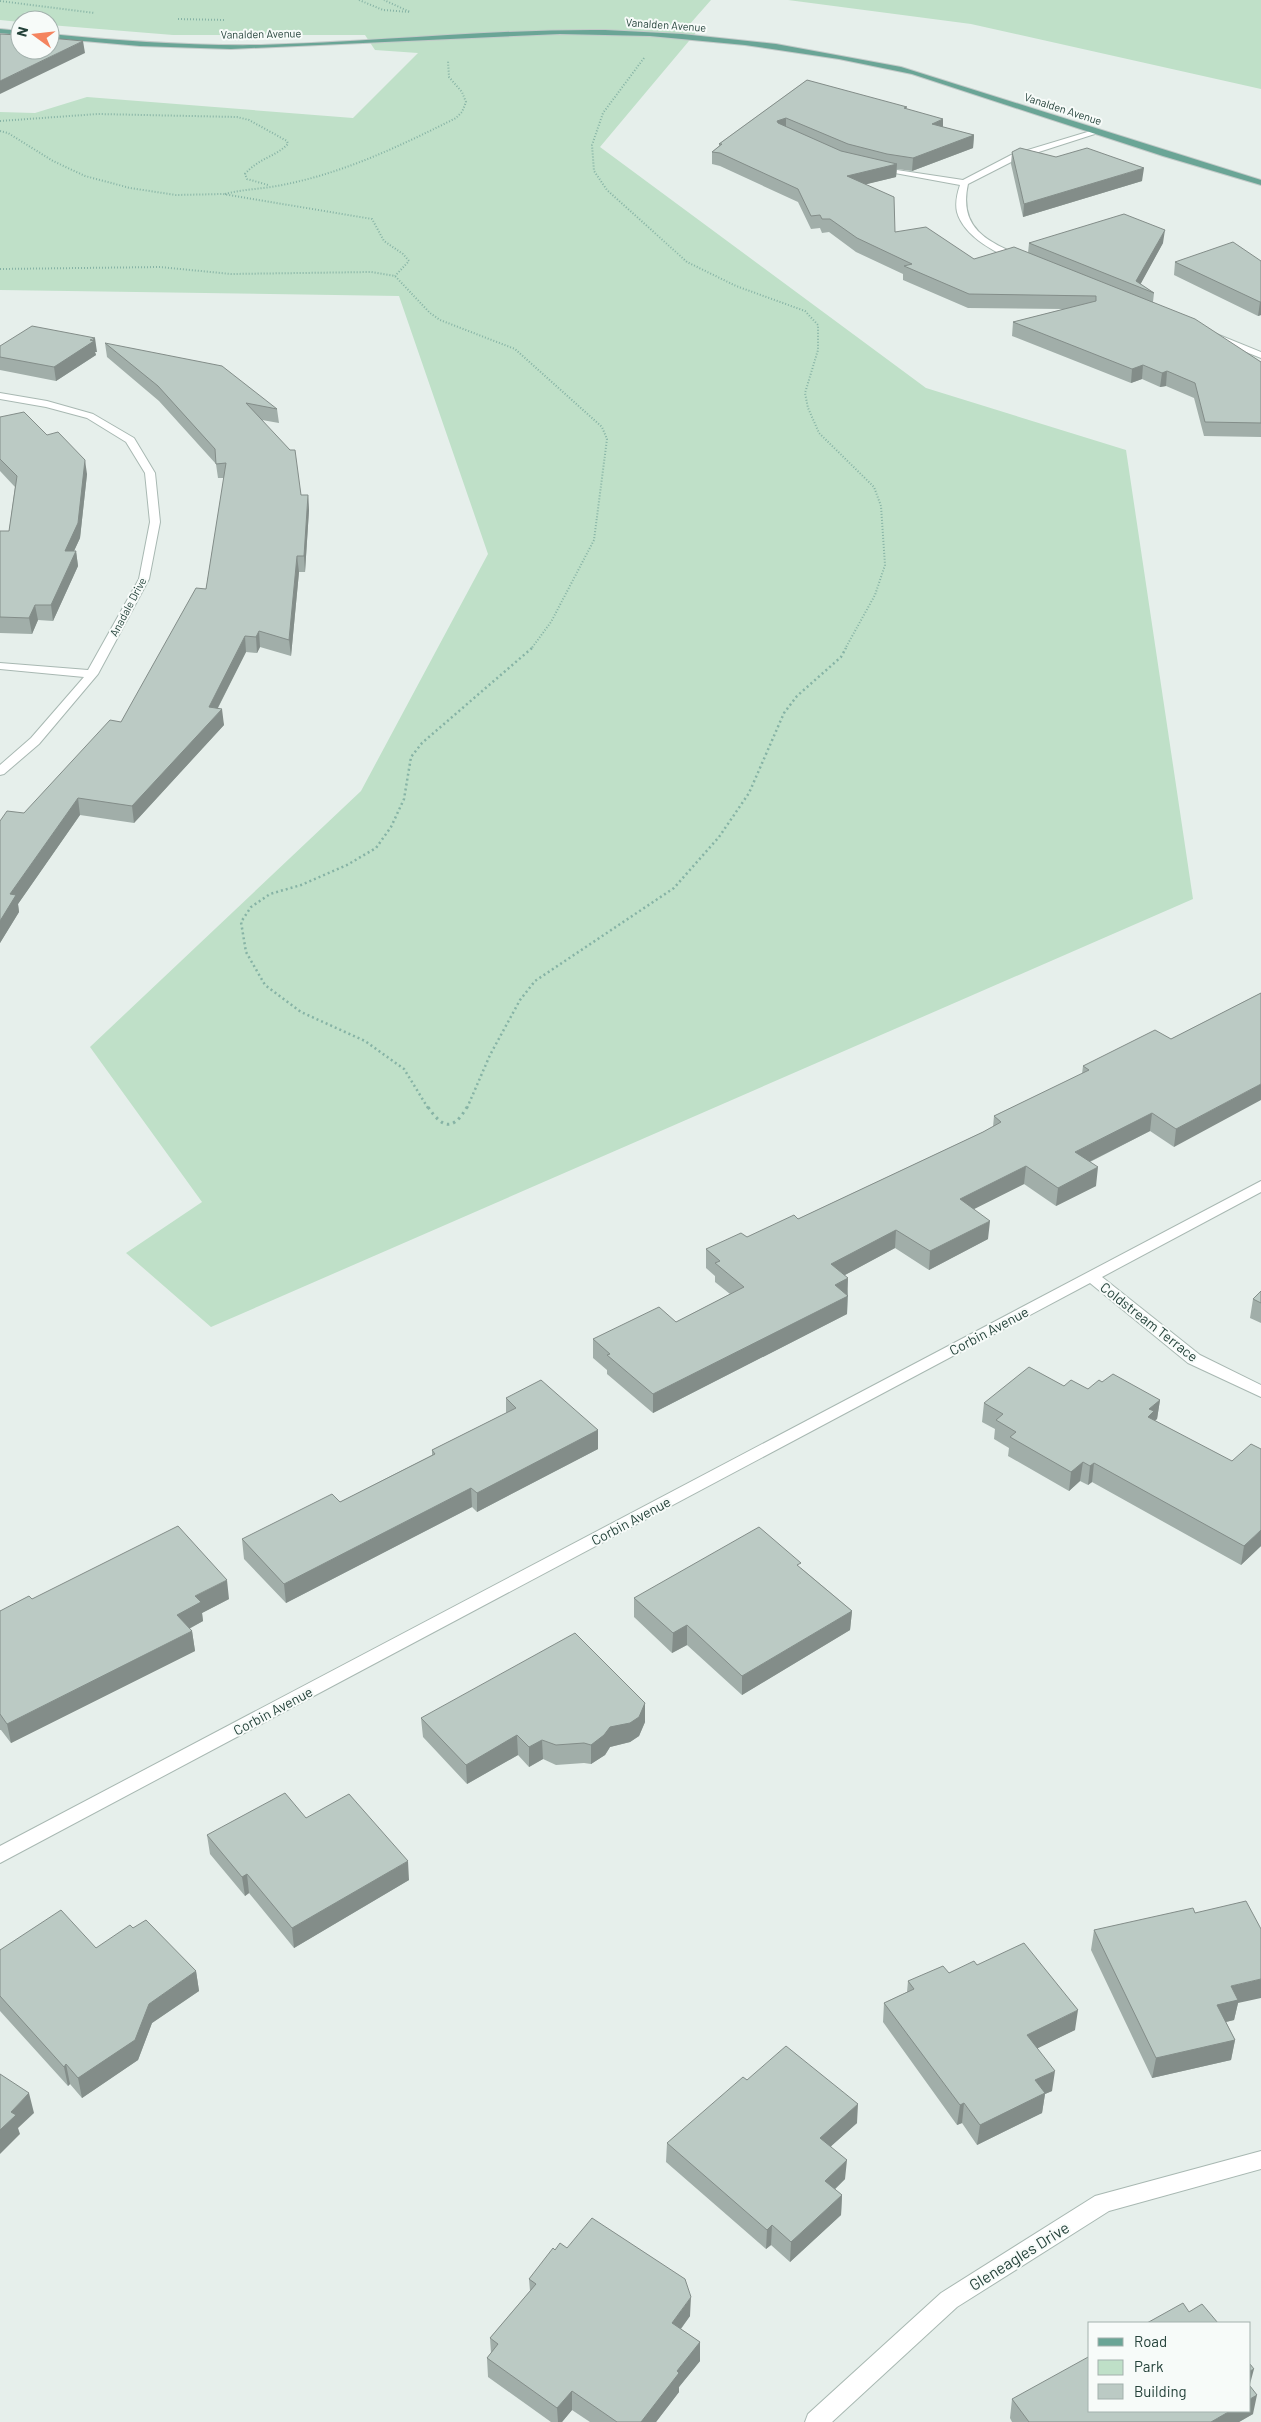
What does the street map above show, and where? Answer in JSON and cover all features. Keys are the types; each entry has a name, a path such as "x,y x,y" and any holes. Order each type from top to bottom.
{"main road":[{"name":"Vanalden Avenue","path":"60,37 143,44 226,47 288,46 468,35 583,31 648,34 746,43 832,55 904,70 1261,183"}],"street":[{"path":"869,167 964,183 1014,157 1097,132"},
{"path":"964,183 960,204 967,226 1004,252 1032,263"},
{"path":"1206,333 1261,354"},
{"name":"Anadale Drive","path":"0,396 47,404 90,416 130,440 150,473 156,522 144,578 92,674 35,741 0,771"},
{"path":"0,666 92,674"},
{"name":"Corbin Avenue","path":"0,1856 1261,1186"},
{"name":"Coldstream Terrace","path":"1092,1276 1194,1359 1261,1392"},
{"name":"Gleneagles Drive","path":"816,2422 950,2300 1103,2203 1261,2160"}],"path":[{"path":"358,0 374,8 394,13"},
{"path":"384,0 410,12 386,15"},
{"path":"0,1 96,13"},
{"path":"171,19 207,18 228,21"},
{"path":"0,131 8,133 53,161 84,176 130,188 176,195 223,194 282,185 379,156 456,118 465,111 467,104 464,94 448,77 448,62 468,35"},
{"path":"0,269 160,266 231,274 371,272 395,276 430,313 440,320 515,349 602,426 607,439 594,540 551,622 530,650 422,743 412,758 404,799 391,827 376,848 347,865 301,885 270,894 251,907 241,922 246,952 264,985 301,1012 366,1041 404,1068 435,1117 443,1123 452,1124 459,1121 474,1095 490,1055 511,1016 520,1000 535,981 674,888 719,837 749,793 784,714 797,696 841,657 875,595 885,565 881,506 874,487 819,433 808,408 805,393 818,350 818,325 805,311 736,286 688,262 607,190 594,171 592,145 603,113 644,57 646,51"},
{"path":"0,121 98,114 237,117 249,120 287,141 288,144 284,148 255,163 245,174 247,179 268,186"},
{"path":"223,194 372,219 378,226 380,236 391,246 405,254 409,261 395,276"}],"green space":[{"path":"0,0 711,0 689,25 655,25 699,29 600,147 926,388 1126,450 1193,899 211,1327 126,1253 202,1202 90,1047 361,791 488,554 399,296 0,290 0,112 35,113 87,97 353,118 418,53 375,50 365,35 173,35 60,26 60,10 10,10 10,21 0,20"},
{"path":"788,0 1261,0 1261,89 971,24"}],"building":[{"path":"0,34 10,34 10,60 44,60 0,81"},
{"path":"60,39 83,41 60,52"},
{"path":"807,80 907,107 904,108 943,119 932,124 974,135 913,158 887,154 848,144 786,118 777,121 841,151 897,164 847,176 894,197 895,232 926,227 974,259 1014,247 1195,319 1261,362 1261,423 1205,422 1195,383 1167,371 1162,373 1143,365 1132,369 1013,322 1096,301 1096,296 969,294 904,266 912,264 857,238 830,219 822,219 820,215 811,216 798,189 720,153 712,152 722,144 719,144"},
{"path":"1020,148 1056,157 1087,148 1144,168 1024,204 1012,152"},
{"path":"1124,214 1165,230 1136,281 1154,293 1029,243"},
{"path":"1233,242 1261,261 1261,302 1175,262"},
{"path":"32,326 95,338 90,340 94,341 54,367 0,357 0,346"},
{"path":"105,343 222,366 277,409 246,403 290,450 295,450 301,495 308,495 304,556 297,556 289,640 259,631 256,637 245,636 209,707 222,709 132,806 78,798 10,894 16,895 0,921 0,821 7,811 24,813 110,720 121,722 196,588 206,589 226,463 216,464 215,449 158,386"},
{"path":"24,412 47,435 58,432 85,460 78,523 65,551 76,551 51,605 35,605 29,618 0,617 0,531 9,531 17,476 0,459 0,417"},
{"path":"1261,993 1261,1084 1176,1129 1152,1113 1075,1152 1098,1167 1058,1188 1026,1166 960,1199 990,1221 930,1251 896,1230 831,1264 848,1278 835,1285 848,1296 653,1394 607,1355 610,1354 593,1339 659,1307 676,1322 744,1287 715,1263 720,1261 706,1249 741,1233 747,1237 794,1215 798,1219 983,1132 1001,1122 994,1116 1089,1070 1083,1066 1155,1030 1171,1039"},
{"path":"1261,1291 1261,1303 1253,1299"},
{"path":"1029,1367 1064,1386 1071,1380 1088,1389 1099,1380 1102,1382 1113,1374 1160,1400 1149,1409 1154,1411 1148,1417 1232,1461 1251,1444 1261,1449 1261,1530 1244,1546 1094,1463 1090,1466 1083,1462 1071,1472 1010,1437 1016,1432 996,1420 1003,1414 984,1403"},
{"path":"541,1380 598,1430 477,1493 471,1488 284,1584 242,1539 332,1494 340,1502 435,1454 432,1450 516,1408 506,1398"},
{"path":"178,1526 227,1580 195,1596 201,1602 177,1615 192,1631 7,1724 0,1714 0,1611 29,1596 32,1599"},
{"path":"759,1527 801,1563 797,1565 852,1611 742,1676 687,1625 673,1633 634,1598"},
{"path":"575,1633 645,1703 639,1717 630,1723 610,1727 604,1735 591,1745 584,1743 556,1745 542,1740 529,1747 517,1735 466,1765 421,1718"},
{"path":"285,1793 306,1818 349,1794 408,1861 292,1928 247,1874 242,1877 207,1835"},
{"path":"1246,1901 1261,1929 1261,1979 1231,1986 1238,2000 1217,2005 1235,2040 1156,2058 1094,1930 1193,1908 1195,1913"},
{"path":"61,1910 96,1948 130,1925 133,1928 146,1920 196,1971 149,2004 135,2040 78,2078 66,2064 64,2067 0,1996 0,1950"},
{"path":"1024,1943 1078,2010 1027,2035 1055,2071 1035,2080 1045,2093 980,2125 964,2103 960,2105 884,2003 914,1989 908,1981 943,1966 949,1973 974,1961 977,1965"},
{"path":"786,2046 858,2104 820,2138 847,2160 825,2181 842,2195 791,2242 772,2225 767,2230 667,2143 743,2077 747,2080"},
{"path":"0,2074 29,2093 11,2112 16,2115 0,2130"},
{"path":"592,2218 685,2279 691,2297 672,2323 700,2342 641,2422 617,2422 572,2391 557,2408 487,2358 498,2344 490,2338 536,2284 529,2279 553,2248 555,2250 560,2243 567,2248"},
{"path":"1183,2303 1189,2312 1202,2304 1217,2322 1149,2322"},
{"path":"1088,2357 1088,2412 1228,2412 1211,2422 1029,2422 1012,2399"},
{"path":"1251,2387 1257,2395 1251,2398"}]}
